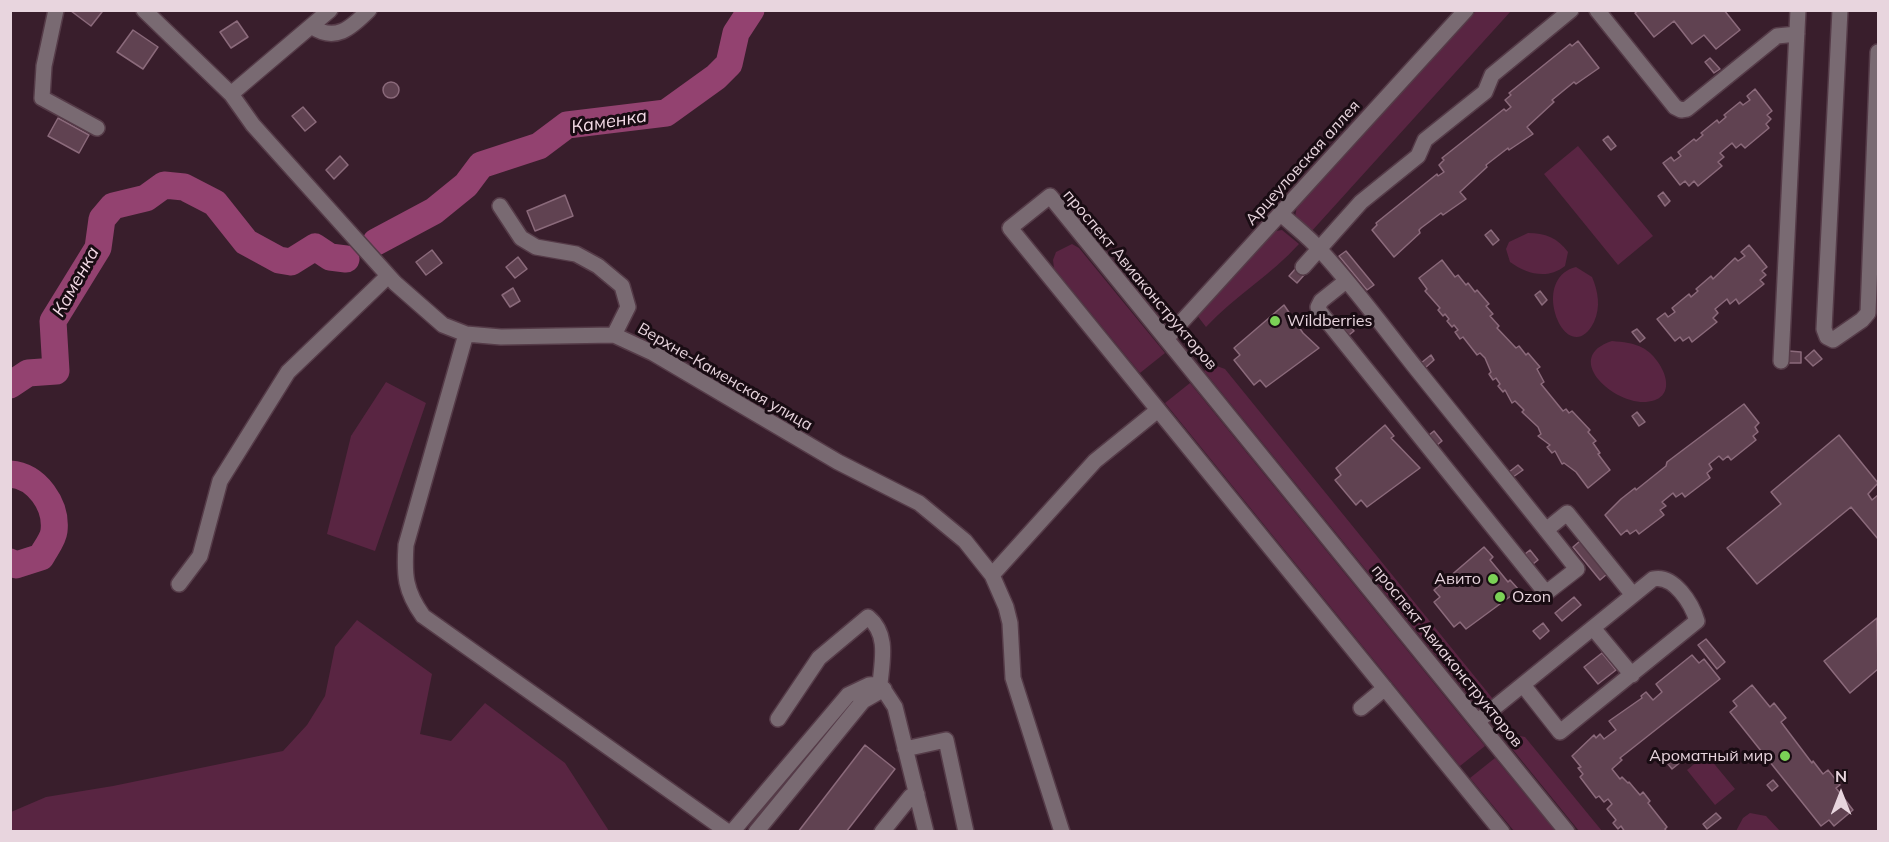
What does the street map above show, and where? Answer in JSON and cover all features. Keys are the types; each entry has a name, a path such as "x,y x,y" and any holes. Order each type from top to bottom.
{"street":[{"path":"56,10 44,66 42,98 97,128"},
{"name":"Верхне-Каменская улица","path":"144,10 231,94 253,125 388,276 426,313 443,325 466,334 614,335 653,353 838,462 919,503 965,541 992,575 1010,623 1013,678 1062,831"},
{"path":"231,94 330,10"},
{"path":"311,26 322,33 333,35 351,28 369,10"},
{"name":"Арцеуловская аллея","path":"1166,339 1466,10"},
{"path":"1303,267 1361,202 1418,156 1425,140 1485,92 1492,75 1571,10"},
{"path":"1597,10 1675,107 1681,110 1688,109 1778,36 1797,34"},
{"path":"1781,361 1798,10"},
{"path":"1840,10 1824,329 1827,337 1833,340 1862,320 1868,313 1878,52"},
{"name":"проспект Авиаконструкторов","path":"1502,831 1010,228 1050,196 1568,831"},
{"path":"500,206 521,237 536,247 576,254 598,266 622,286 628,307 614,335"},
{"path":"1281,214 1319,249 1346,281 1577,569 1546,593 1320,312 1318,307 1321,301 1346,281"},
{"path":"178,584 200,556 220,481 288,372 388,276"},
{"path":"466,334 406,545 404,572 411,600 423,616 730,831 848,695 869,685 882,687"},
{"path":"992,575 1095,461 1158,410"},
{"path":"1546,530 1567,513 1633,596"},
{"path":"1478,722 1523,685 1593,628 1633,596 1653,579 1662,577 1670,580 1693,609 1697,621 1560,732 1523,685"},
{"path":"778,719 819,658 868,617 880,631 883,645 882,687 895,707 926,831"},
{"path":"1593,628 1632,675"},
{"path":"756,831 863,701 882,687"},
{"path":"1361,708 1385,688"},
{"path":"905,749 946,740 966,831"},
{"path":"882,831 911,795 917,794"}],"shaded area":[{"path":"1476,11 1511,11 1310,233 1295,217 1297,206"},
{"path":"1578,146 1653,236 1618,265 1544,174"},
{"path":"1282,230 1299,244 1206,327 1196,314 1271,232"},
{"path":"1528,233 1545,235 1560,243 1568,252 1565,266 1551,273 1537,274 1523,270 1510,262 1506,249 1509,242"},
{"path":"1072,244 1079,248 1165,353 1140,373 1054,268 1053,260 1056,252"},
{"path":"1576,267 1592,277 1598,305 1594,322 1584,335 1573,337 1564,330 1557,318 1553,303 1554,288 1562,275"},
{"path":"1612,341 1636,345 1650,353 1666,378 1664,394 1646,402 1633,401 1607,388 1592,368 1591,358 1598,348"},
{"path":"1214,365 1225,369 1493,699 1485,705 1477,706 1204,371"},
{"path":"386,382 426,403 375,551 327,534 351,436"},
{"path":"1190,383 1485,746 1460,766 1165,403"},
{"path":"357,620 432,674 420,734 451,741 485,703 565,763 609,831 11,831 11,812 46,797 113,786 283,751 307,725 325,696 335,647"},
{"path":"1520,736 1525,737 1602,831 1579,831 1509,745"},
{"path":"1706,754 1735,789 1715,805 1687,770"},
{"path":"1495,758 1555,831 1514,831 1470,778"},
{"path":"1750,813 1766,816 1780,831 1736,831 1743,818"}],"building":[{"path":"100,10 102,12 91,26 71,11"},
{"path":"1639,10 1724,10 1740,30 1716,49 1704,35 1692,44 1674,21 1654,37 1635,13"},
{"path":"237,21 248,37 231,48 220,32"},
{"path":"133,30 158,47 143,69 117,52"},
{"path":"1578,41 1599,68 1576,84 1574,82 1552,100 1554,102 1527,127 1533,134 1509,150 1508,148 1486,165 1487,167 1460,192 1466,199 1421,228 1420,233 1394,257 1372,230 1377,225 1376,223 1437,174 1438,176 1444,172 1439,165 1444,160 1442,158 1504,109 1506,111 1511,107 1505,100 1511,95 1509,93 1570,44 1572,46"},
{"path":"1710,58 1720,69 1714,73 1705,62"},
{"path":"391,82 397,84 399,90 397,96 391,98 385,96 383,90 385,84"},
{"path":"1755,89 1772,111 1767,115 1771,119 1766,124 1769,128 1745,148 1741,144 1736,148 1732,143 1720,153 1724,157 1718,162 1722,166 1698,186 1694,181 1689,186 1685,181 1680,185 1663,163 1671,157 1674,161 1681,156 1678,152 1694,139 1696,141 1703,135 1701,133 1717,120 1719,123 1726,117 1724,115 1740,102 1743,105 1750,100 1747,96"},
{"path":"303,107 316,122 305,131 292,116"},
{"path":"58,118 89,135 79,153 48,136"},
{"path":"1608,136 1616,146 1611,150 1603,140"},
{"path":"340,156 348,165 334,179 326,170"},
{"path":"1663,192 1670,201 1665,206 1658,196"},
{"path":"565,195 573,216 535,231 527,211"},
{"path":"1491,230 1499,240 1493,245 1485,235"},
{"path":"1749,245 1767,267 1762,271 1766,275 1760,280 1764,284 1739,304 1736,299 1730,304 1727,299 1715,309 1718,313 1713,318 1717,322 1692,342 1689,337 1683,341 1680,337 1675,341 1657,319 1665,313 1668,317 1675,312 1672,308 1689,294 1691,297 1698,291 1696,289 1711,276 1713,279 1735,258 1738,261 1745,256 1741,252"},
{"path":"432,250 442,263 426,275 416,262"},
{"path":"1346,251 1374,285 1367,290 1339,256"},
{"path":"518,257 527,269 515,278 506,267"},
{"path":"1442,260 1455,277 1458,275 1466,285 1468,283 1475,292 1477,290 1489,304 1486,306 1493,314 1490,316 1499,326 1497,328 1516,348 1519,346 1526,355 1528,353 1540,367 1537,369 1544,382 1541,384 1563,411 1566,409 1569,413 1572,411 1590,430 1588,432 1596,441 1593,443 1600,453 1598,454 1610,470 1588,488 1576,472 1564,463 1562,464 1555,451 1552,453 1547,447 1550,445 1538,436 1541,434 1538,427 1522,412 1524,410 1515,401 1512,403 1505,390 1503,392 1498,386 1500,384 1496,378 1493,380 1485,358 1480,353 1477,355 1463,337 1460,339 1455,332 1458,330 1454,325 1452,327 1447,321 1449,319 1445,314 1443,316 1438,310 1440,308 1425,291 1427,289 1419,278"},
{"path":"1297,267 1305,274 1297,283 1289,276"},
{"path":"513,288 520,301 510,307 502,295"},
{"path":"1540,291 1547,300 1542,305 1535,295"},
{"path":"1284,305 1303,333 1319,348 1266,387 1260,380 1254,385 1234,360 1240,355 1234,348"},
{"path":"1346,321 1354,331 1349,335 1341,325"},
{"path":"1637,329 1645,338 1640,342 1632,332"},
{"path":"1814,350 1822,359 1813,366 1805,358"},
{"path":"1789,351 1801,352 1801,363 1789,363"},
{"path":"1431,355 1434,360 1425,368 1421,363"},
{"path":"1744,404 1759,423 1755,427 1758,432 1753,436 1756,440 1731,460 1728,456 1723,460 1719,456 1709,464 1712,469 1707,473 1710,478 1685,497 1682,493 1676,497 1673,493 1662,502 1666,506 1660,510 1664,515 1639,534 1636,530 1630,534 1627,530 1621,535 1605,515 1621,499 1666,466 1667,462"},
{"path":"1637,412 1645,422 1639,426 1632,416"},
{"path":"1385,425 1394,436 1391,438 1420,468 1367,507 1361,500 1356,505 1335,480 1341,475 1336,468"},
{"path":"1434,431 1442,441 1437,445 1429,435"},
{"path":"1839,435 1878,483 1868,494 1872,500 1878,495 1878,539 1851,507 1757,584 1727,548 1781,504 1771,492"},
{"path":"1518,465 1523,470 1513,477 1509,472"},
{"path":"1580,541 1607,574 1600,580 1573,547"},
{"path":"1484,547 1493,557 1490,560 1508,582 1510,580 1519,590 1466,629 1460,622 1454,627 1434,602 1440,597 1434,590"},
{"path":"1530,550 1538,560 1533,564 1525,554"},
{"path":"1574,597 1581,605 1562,621 1555,613"},
{"path":"1877,618 1878,669 1850,693 1824,661"},
{"path":"1543,623 1549,631 1540,639 1533,631"},
{"path":"1706,639 1725,662 1717,669 1698,645"},
{"path":"1602,653 1616,670 1598,684 1584,667"},
{"path":"1692,655 1699,663 1704,659 1720,679 1620,758 1622,760 1612,769 1620,779 1622,777 1629,782 1640,795 1643,792 1650,801 1648,803 1667,827 1665,829 1667,832 1625,832 1621,826 1618,829 1613,823 1616,820 1607,809 1612,804 1608,799 1604,802 1599,796 1596,798 1580,777 1583,774 1578,768 1581,767 1572,756 1594,735 1596,738 1600,734 1604,739 1616,730 1609,721 1642,698 1641,696 1646,692 1653,700 1662,692 1656,684"},
{"path":"1752,685 1770,707 1774,703 1786,718 1781,722 1812,763 1813,761 1823,774 1828,770 1840,785 1836,788 1853,810 1834,826 1829,820 1821,826 1730,712 1737,706 1733,701"},
{"path":"865,745 895,769 846,832 798,832"},
{"path":"1678,756 1682,761 1672,769 1668,764 1672,761 1670,759"},
{"path":"1773,780 1778,786 1772,791 1767,785"},
{"path":"1716,813 1721,818 1707,829 1703,824"}],"waterway":[{"name":"Каменка","path":"376,242 434,211 466,185 481,165 539,146 567,125 666,113 716,77 729,64 736,33 751,10"},
{"name":"Каменка","path":"10,385 28,373 56,371 53,321 98,248 102,219 113,206 146,198 164,185 184,187 215,203 246,242 279,260 291,262 315,247 330,257 346,259"},
{"name":"Каменка","path":"10,474 20,476 37,486 49,502 54,521 52,538 41,557 16,565 10,562"}],"place":[{"name":"Wildberries","path":"1275,321"},
{"name":"Авито","path":"1493,579"},
{"name":"Ozon","path":"1500,597"},
{"name":"Ароматный мир","path":"1785,756"}]}
